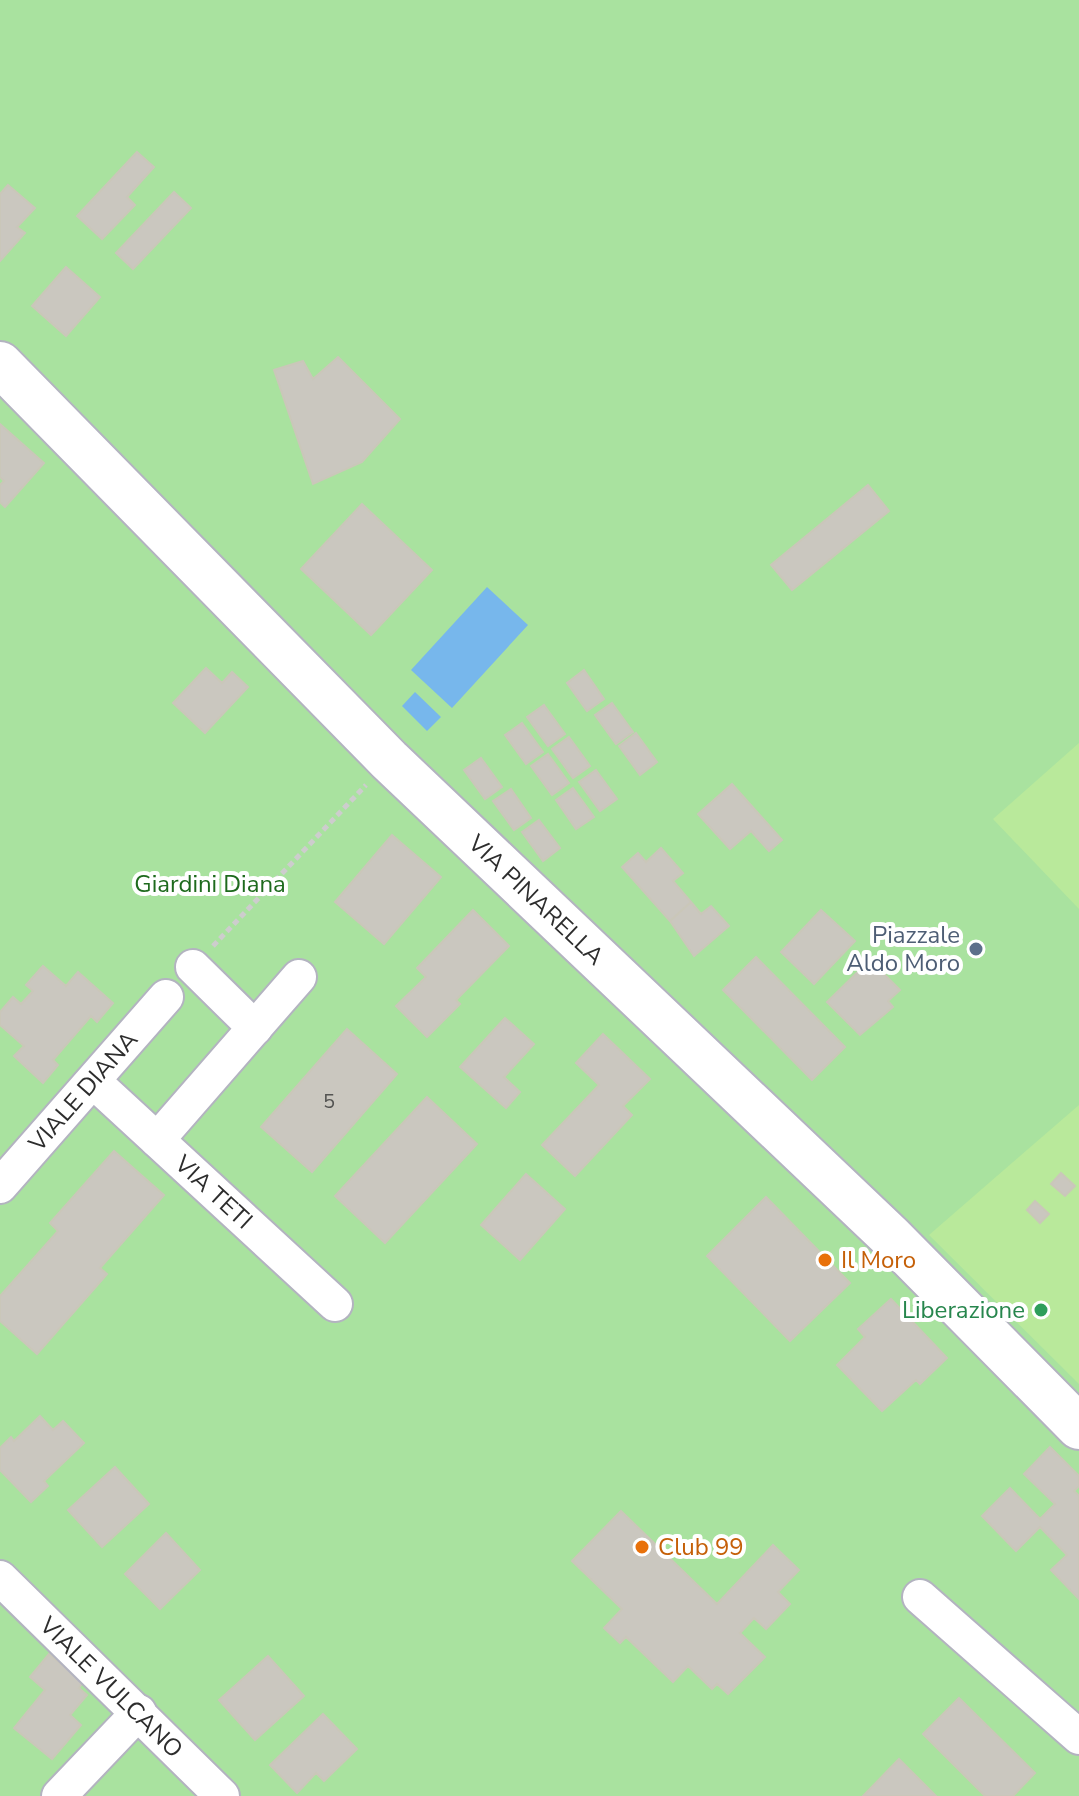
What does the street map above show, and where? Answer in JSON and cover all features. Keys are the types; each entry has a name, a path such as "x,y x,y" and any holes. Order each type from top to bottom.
{"street":[{"name":"VIA PINARELLA","path":"0,364 389,760 891,1237 1079,1427"},
{"path":"193,967 255,1028"},
{"path":"157,1140 299,977"},
{"name":"VIALE DIANA","path":"0,1186 166,997"},
{"name":"VIA TETI","path":"93,1081 335,1304"},
{"name":"VIALE VULCANO","path":"0,1578 222,1796"},
{"path":"920,1597 1079,1737"},
{"path":"59,1796 139,1712"}],"path":[{"path":"193,967 389,760"}],"green space":[{"name":"Giardini Diana","path":"0,0 1079,0 1079,1796 0,1796"},
{"path":"1079,743 1079,909 993,819"},
{"name":"Liberazione","path":"1079,1105 1079,1384 929,1235"}],"water":[{"path":"487,587 528,625 452,708 411,670"},
{"path":"415,692 441,717 427,731 402,706"}],"building":[{"path":"137,152 154,167 127,197 135,205 102,239 77,216"},
{"path":"8,185 35,208 17,227 25,233 0,261 0,194"},
{"path":"174,192 191,208 133,269 116,253"},
{"path":"66,267 100,297 66,336 32,306"},
{"path":"338,357 400,419 362,462 313,484 274,370 303,361 313,379"},
{"path":"0,424 44,463 5,507 0,502 0,485 4,481 0,477"},
{"path":"868,485 889,511 792,590 771,565"},
{"path":"362,504 432,570 371,635 301,569"},
{"path":"206,668 222,683 232,672 248,687 205,733 173,703"},
{"path":"584,670 604,699 587,711 567,683"},
{"path":"612,703 633,732 616,744 595,715"},
{"path":"544,705 565,734 548,746 527,717"},
{"path":"522,723 543,752 526,764 505,735"},
{"path":"636,733 657,762 640,775 619,746"},
{"path":"569,737 590,766 573,778 552,749"},
{"path":"548,754 569,783 552,795 531,766"},
{"path":"481,758 502,787 485,799 464,770"},
{"path":"596,770 617,799 600,811 579,782"},
{"path":"732,784 782,840 769,851 751,831 730,849 698,814"},
{"path":"573,788 594,817 576,829 556,800"},
{"path":"511,789 531,818 514,830 493,801"},
{"path":"539,820 560,848 543,861 522,832"},
{"path":"392,835 441,877 384,944 335,902"},
{"path":"661,848 683,873 673,881 691,902 670,921 622,867 638,853 646,862"},
{"path":"691,902 701,914 711,906 729,926 694,956 670,921"},
{"path":"473,910 509,946 456,1000 460,1004 427,1037 396,1006 426,977 417,968"},
{"path":"821,910 855,941 814,984 781,952"},
{"path":"756,957 845,1047 812,1080 723,990"},
{"path":"870,960 900,990 888,1001 893,1007 860,1035 827,1002"},
{"path":"43,966 66,986 78,972 113,1003 97,1022 91,1016 53,1060 58,1065 43,1083 14,1056 24,1046 0,1025 0,1012 13,997 21,1004 33,991 26,985"},
{"path":"505,1018 534,1044 504,1077 520,1092 506,1108 460,1067"},
{"path":"347,1029 397,1074 312,1172 261,1127"},
{"path":"603,1034 650,1079 623,1106 632,1115 575,1176 542,1145 599,1085 576,1063"},
{"path":"427,1097 477,1144 385,1243 335,1196"},
{"path":"114,1151 164,1195 100,1268 107,1274 37,1354 0,1321 0,1296 58,1231 50,1223"},
{"path":"1061,1173 1075,1186 1065,1196 1051,1184"},
{"path":"526,1174 565,1209 520,1260 481,1225"},
{"path":"766,1197 850,1283 790,1341 707,1256"},
{"path":"1035,1201 1049,1214 1040,1223 1027,1210"},
{"path":"891,1299 947,1358 920,1384 916,1380 882,1411 837,1365 865,1337 858,1329"},
{"path":"40,1416 53,1430 63,1421 84,1443 44,1481 48,1486 31,1502 0,1470 0,1448 11,1437 14,1441"},
{"path":"1050,1447 1079,1476 1079,1486 1074,1491 1079,1496 1079,1599 1051,1570 1067,1555 1040,1527 1016,1551 982,1516 1010,1488 1040,1519 1055,1504 1024,1474"},
{"path":"115,1467 149,1504 102,1547 68,1510"},
{"path":"621,1511 717,1604 773,1545 799,1570 778,1592 790,1604 766,1629 754,1618 740,1633 765,1657 728,1694 717,1684 712,1689 688,1666 673,1682 626,1637 620,1643 604,1628 622,1609 572,1561"},
{"path":"166,1533 200,1570 160,1609 125,1574"},
{"path":"49,1654 83,1682 79,1688 87,1695 70,1715 81,1725 52,1759 14,1728 45,1690 30,1677"},
{"path":"268,1656 304,1696 255,1740 219,1700"},
{"path":"959,1698 1035,1773 1013,1796 985,1796 923,1734"},
{"path":"323,1714 357,1749 324,1781 316,1773 297,1793 270,1765"},
{"path":"899,1759 936,1796 863,1796"}],"place":[{"name":"Piazzale Aldo Moro","path":"976,949"},
{"name":"Il Moro","path":"825,1260"},
{"name":"Liberazione","path":"1041,1310"},
{"name":"Club 99","path":"642,1547"}]}
